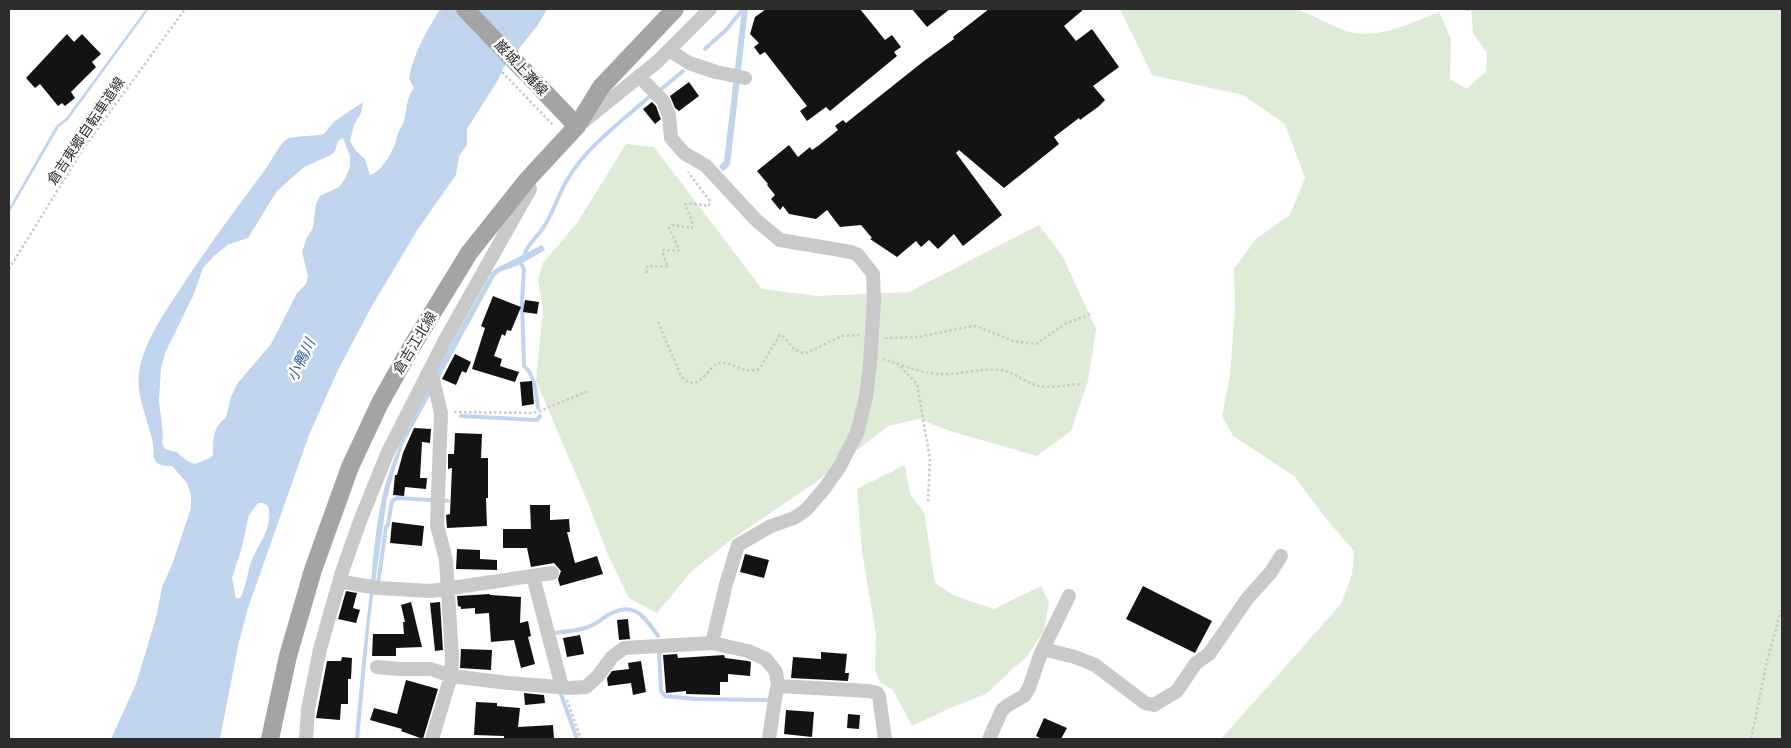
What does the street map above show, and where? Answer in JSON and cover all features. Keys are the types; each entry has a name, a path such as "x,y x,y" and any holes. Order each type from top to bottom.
{"main road":[{"name":"巌城上灘線","path":"465,9 577,126"},
{"name":"倉吉江北線","path":"270,739 288,656 313,570 350,467 380,403 469,253 527,180 577,126 601,87 675,9"}],"street":[{"path":"577,126 669,50 710,9"},
{"path":"669,50 690,64 745,78"},
{"path":"639,76 663,102 669,115 671,138 684,153 706,166 756,220 780,240 839,249 858,256 872,274 874,300 871,356 864,406 856,433 845,458 824,489 806,510 794,518 771,526 738,545 726,584 712,643"},
{"path":"306,739 308,709 320,649 342,572 386,454 427,375 530,189 527,180"},
{"path":"427,375 433,379 441,413 437,525 446,560 452,657 451,676 432,739"},
{"path":"1043,649 1075,656 1095,665 1145,703 1154,705 1177,691 1196,663 1209,654 1247,599 1271,572 1281,556"},
{"path":"343,582 403,591 431,591 552,574"},
{"path":"533,576 562,687"},
{"path":"989,739 1002,710 1024,696 1029,688 1043,649 1069,596"},
{"path":"376,667 430,669 451,676 562,687 586,687 598,676 612,657 624,648 712,643 748,651 766,659 776,672 778,686 769,739"},
{"path":"778,686 877,693 885,739"},
{"path":"273,721 276,739"}],"path":[{"name":"倉吉東郷自転車道線","path":"9,268 84,149 185,9"},
{"path":"647,274 646,269 648,266 668,267 662,252 664,250 678,251 679,249 669,228 673,225 692,228 692,220 685,205 688,203 709,206 710,204 710,201 687,171 686,166 690,156"},
{"path":"658,322 681,376 686,382 692,382 699,381 717,364 722,363 741,370 760,370 780,335 800,353 806,353 842,336 919,337 976,326 1013,341 1036,344 1065,324 1093,313"},
{"path":"871,356 928,373 946,374 998,370 1016,374 1036,385 1081,384"},
{"path":"897,363 917,384 930,459 928,503"},
{"path":"441,413 532,413 588,391"},
{"path":"1751,739 1767,661 1782,607"},
{"path":"562,687 580,739"}],"green space":[{"path":"1120,9 1297,9 1343,30 1367,34 1392,30 1439,12 1451,39 1450,79 1467,89 1486,71 1487,53 1473,33 1471,9 1782,9 1782,739 1221,739 1341,604 1352,575 1354,551 1324,516 1294,476 1233,436 1222,416 1230,375 1235,310 1234,269 1256,239 1290,215 1305,178 1285,124 1243,95 1152,75"},
{"path":"626,144 654,147 762,289 817,296 909,292 1039,225 1063,257 1096,329 1088,381 1071,431 1037,456 950,431 919,419 888,426 816,482 732,539 692,571 657,613 629,598 608,555 589,505 536,381 543,309 538,280 543,263 577,223"},
{"path":"905,465 910,494 924,512 935,583 955,596 994,609 1041,586 1049,602 1044,631 1027,656 986,694 912,726 893,690 880,682 875,670 876,634 862,552 857,489"}],"water":[{"path":"146,9 149,9 68,120 59,127 9,213 9,208 56,126 66,118"},
{"name":"小鴨川","path":"440,9 547,9 538,25 504,67 498,80 467,129 467,145 459,156 456,175 418,229 373,304 338,370 309,435 248,608 238,646 220,739 111,739 136,684 156,618 162,587 172,565 191,508 191,495 187,483 172,466 164,466 154,459 152,439 140,398 138,381 141,362 148,343 164,314 197,264 287,139 324,134 335,121 363,102 361,113 354,125 350,141 356,151 365,159 370,175 381,167 392,150 404,122 408,100 414,88 409,79 414,60 421,42","holes":["343,138 350,156 350,166 345,179 339,187 320,196 316,204 313,228 307,237 302,252 308,276 306,284 297,293 271,344 237,384 231,397 226,418 218,425 216,430 213,455 195,464 189,462 176,452 165,449 162,443 163,435 159,400 161,368 166,351 193,296 203,268 229,244 248,238 277,191 304,167 331,155 335,151 338,141","258,503 268,506 269,522 253,557 242,594 240,598 236,598 232,578 242,547 249,515"]},
{"path":"742,9 748,9 730,165 722,171 719,166 724,161"},
{"path":"542,245 545,250 495,276 403,445 387,498 370,619 359,739 355,739 378,519 388,476 398,449 435,373 491,273 495,269"}],"building":[{"path":"766,9 860,9 885,40 892,35 901,47 894,52 897,56 830,111 826,107 807,121 800,111 807,106 765,52 760,55 754,47 759,43 750,34 755,17"},
{"path":"912,9 950,9 927,27"},
{"path":"989,9 1084,9 1064,26 1076,41 1092,29 1119,67 1093,86 1105,100 1098,107 1080,120 1079,118 1054,137 1059,144 1004,188 959,150 956,153 1002,215 963,246 954,234 938,249 929,240 921,247 916,241 897,257 870,239 872,238 861,225 840,227 827,210 816,219 789,214 783,206 780,210 771,199 775,195 757,171 789,145 798,157 810,147 812,150 818,146 838,130 835,126 843,120 846,123 954,39 953,37"},
{"path":"67,34 74,42 82,34 101,54 92,62 96,67 71,92 75,98 65,106 62,103 58,106 40,84 35,88 26,78"},
{"path":"689,82 699,96 679,111 675,108 670,96"},
{"path":"652,102 656,106 661,119 655,124 643,109"},
{"path":"493,296 521,307 511,331 507,330 505,336 502,334 494,356 502,359 500,366 519,372 515,382 472,369 485,328 481,326"},
{"path":"525,300 539,302 537,314 523,312"},
{"path":"455,354 471,362 466,373 462,371 456,385 442,379"},
{"path":"532,381 534,404 522,406 520,382"},
{"path":"414,428 431,429 430,443 422,442 420,478 427,478 426,489 405,487 404,496 393,495 395,475 397,475 403,453"},
{"path":"455,433 482,434 481,458 488,458 487,526 447,528 446,515 450,514 452,468 448,469 448,454 454,454"},
{"path":"530,505 550,505 550,520 569,519 570,532 567,532 575,563 597,556 603,574 560,586 558,579 561,571 554,563 531,567 527,548 503,548 503,529 531,529"},
{"path":"392,522 424,526 422,546 390,543"},
{"path":"457,549 480,550 480,559 497,560 497,570 456,569"},
{"path":"745,554 769,560 764,578 740,572"},
{"path":"1143,586 1212,621 1195,653 1126,619"},
{"path":"346,591 357,593 353,608 360,610 356,623 338,619"},
{"path":"490,594 521,597 520,623 528,621 531,636 528,637 535,664 521,668 514,640 491,642 489,613 475,614 475,608 461,609 458,606 457,596"},
{"path":"411,602 422,647 396,648 396,656 372,656 373,634 404,634 403,622 405,622 401,605"},
{"path":"440,602 443,650 435,651 430,603"},
{"path":"628,619 630,639 619,640 617,620"},
{"path":"580,635 584,654 567,657 563,638"},
{"path":"461,649 492,650 491,670 460,668"},
{"path":"821,652 847,654 845,673 849,673 848,681 791,678 793,657 821,659"},
{"path":"677,654 678,658 724,655 725,658 748,661 751,662 750,676 728,674 728,682 720,682 720,695 686,694 686,691 666,693 663,655"},
{"path":"342,657 352,658 351,679 348,679 348,704 341,704 340,720 316,718 327,661 341,661"},
{"path":"641,661 646,692 633,695 631,683 608,686 607,678 612,671 629,669 628,663"},
{"path":"406,680 438,689 423,739 401,731 402,729 370,720 374,708 397,714"},
{"path":"524,693 544,695 545,703 525,705"},
{"path":"476,702 497,703 497,706 520,708 518,727 553,725 554,739 504,739 504,736 474,735"},
{"path":"786,710 814,712 812,737 784,734"},
{"path":"848,714 860,715 859,729 847,728"},
{"path":"1044,718 1067,728 1061,739 1042,739 1036,736"}],"waterway":[{"path":"705,49 727,29 743,9"},
{"path":"659,91 683,71"},
{"path":"525,253 547,223 564,186 584,156 650,96"},
{"path":"522,265 524,270 522,302 524,366 533,379 538,408"},
{"path":"461,416 537,420 540,416"},
{"path":"378,584 386,527 392,501 397,498 448,501"},
{"path":"553,633 588,627 608,615 625,609 638,612 658,636"},
{"path":"659,651 661,691 665,696 696,699 768,700 770,703"},
{"path":"561,694 577,739"}]}
